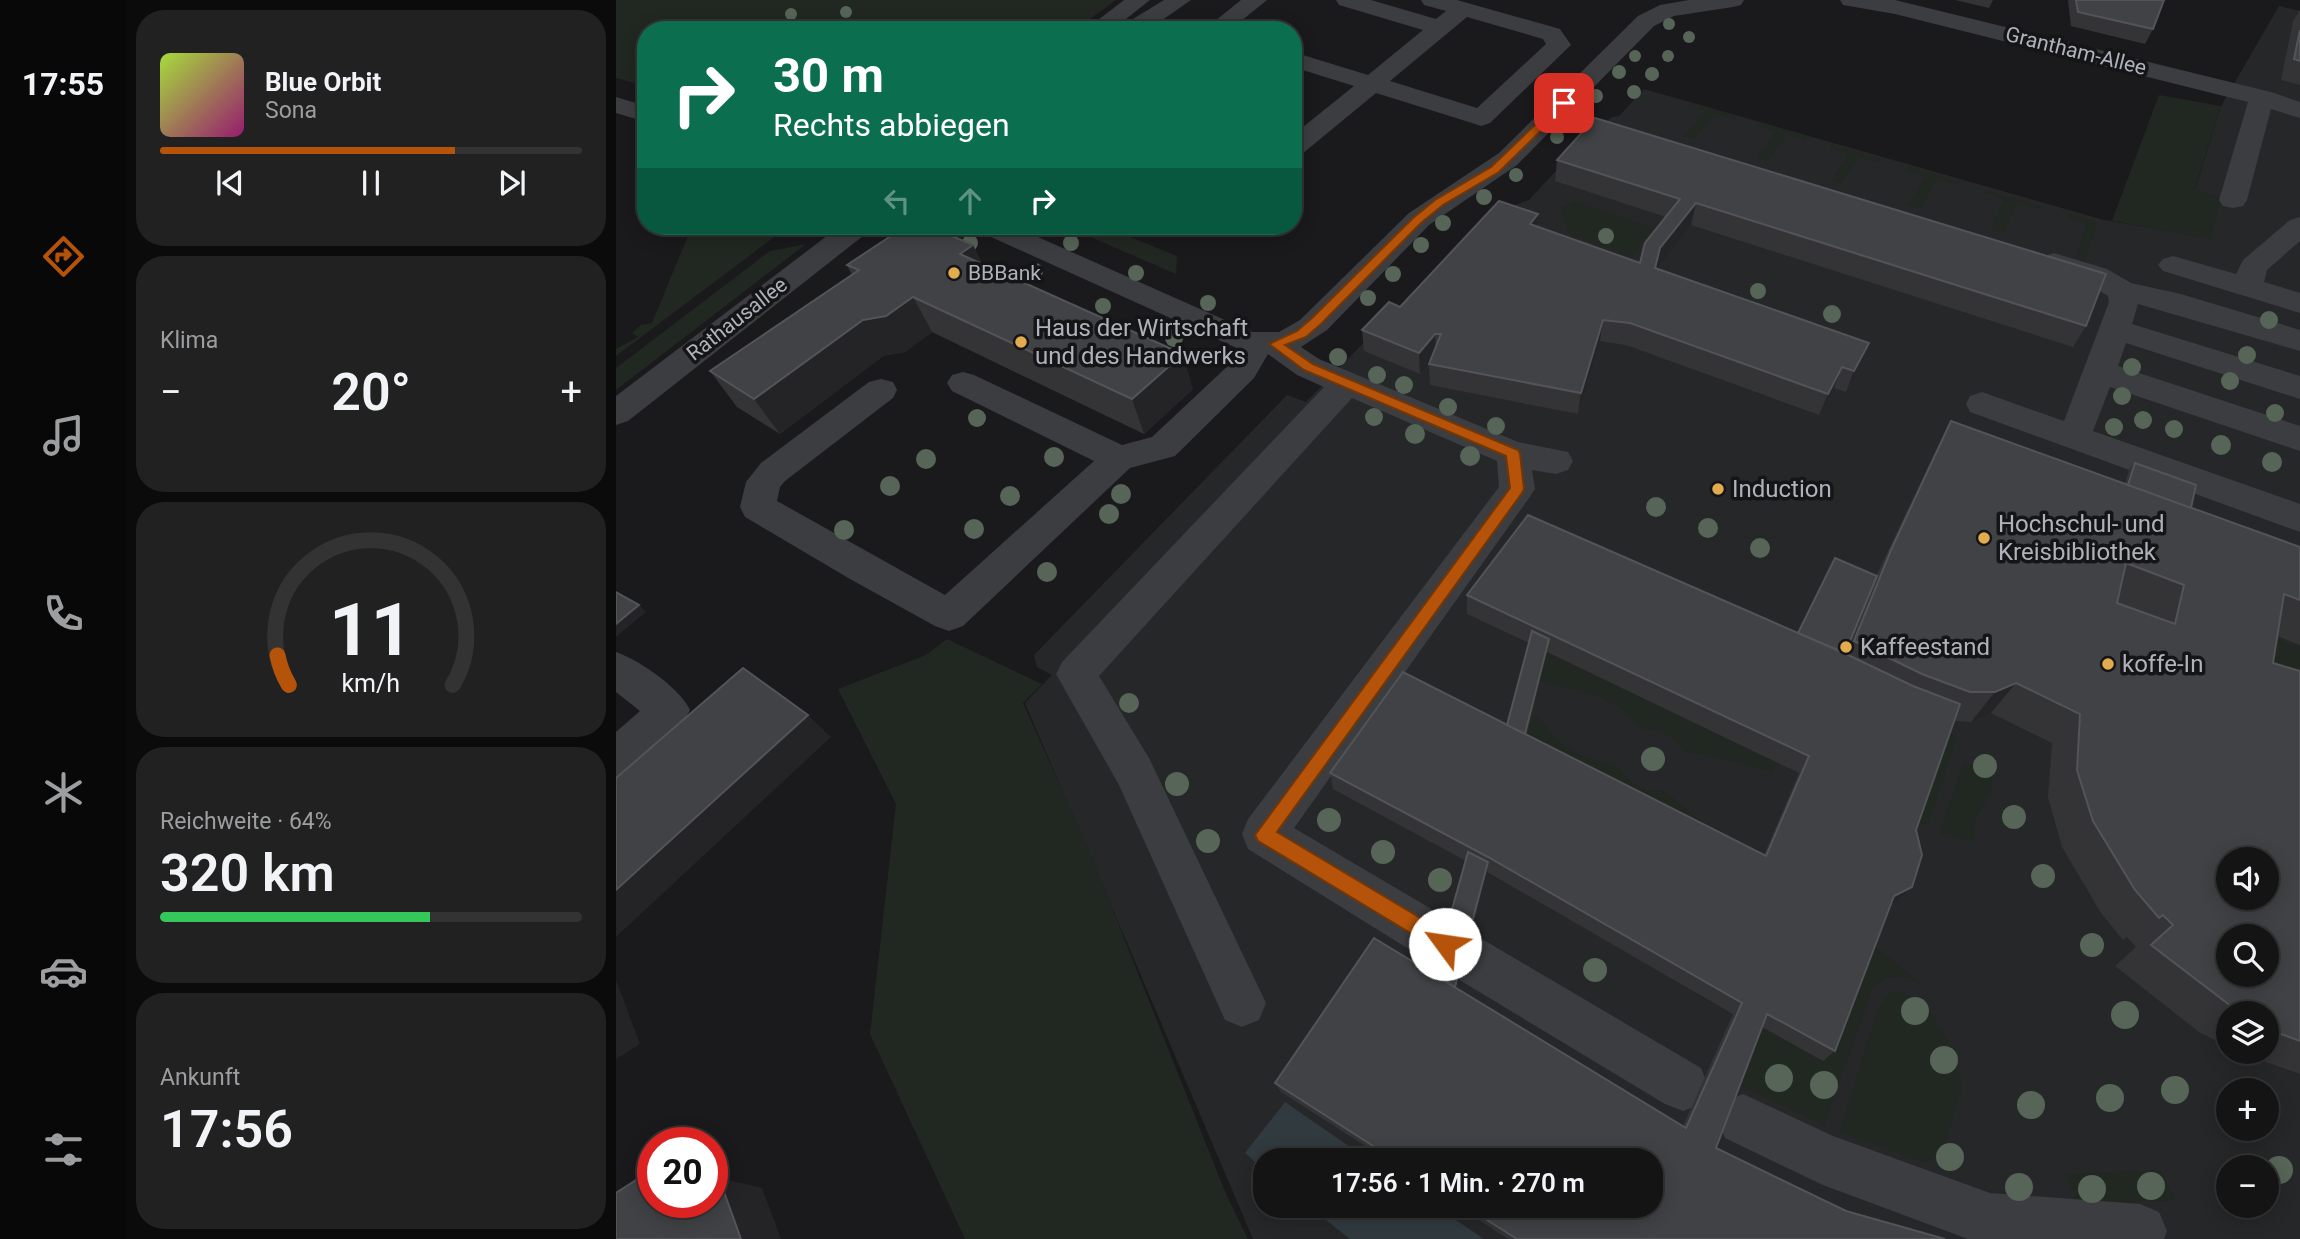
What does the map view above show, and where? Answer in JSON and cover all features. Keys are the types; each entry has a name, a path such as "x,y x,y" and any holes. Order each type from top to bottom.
{"street":[{"path":"1109,21 1139,0"},
{"path":"1146,21 1180,0"},
{"path":"1227,21 1256,0"},
{"path":"1347,0 1440,28"},
{"path":"1302,62 1480,118 1559,45 1552,34 1432,0"},
{"path":"881,390 773,472 763,482 758,507 863,569 949,615 1119,458 1163,447 1266,344 1301,334 1417,220 1439,202 1495,170 1569,115 1646,20 1685,3 1733,0"},
{"name":"Grantham-Allee","path":"1851,0 1895,7 2283,98"},
{"path":"1302,141 1462,9"},
{"path":"2233,200 2283,98"},
{"path":"616,105 637,111"},
{"path":"2248,287 2253,267 2300,226"},
{"name":"Rathausallee","path":"616,413 846,235"},
{"path":"1011,235 1266,344 1308,367 1513,454 1556,461"},
{"path":"2034,256 2097,276 2122,291 2170,301 2300,341"},
{"path":"2173,265 2300,303"},
{"path":"2074,437 2124,302 2122,291"},
{"path":"2115,329 2300,388"},
{"path":"2099,372 2300,439"},
{"path":"963,383 1119,458"},
{"path":"1242,1003 1134,772 1076,674 1347,383"},
{"path":"1982,404 2300,518"},
{"path":"1513,454 1517,489 1264,835 1683,1086"},
{"path":"616,669 670,710 616,760"},
{"path":"1743,1121 1823,1159 1990,1220 2140,1231"}],"shaded area":[{"path":"616,0 1116,0 1087,21 637,21 637,84 616,78"},
{"path":"2279,6 2300,11 2300,1239 1253,1239 1025,703 1052,675 1037,667 1034,655 1287,395 1306,402 1488,215 1529,200 1588,136 1612,117 1619,116 1644,89 2104,220 2210,238 2195,190 2221,106"},
{"path":"2159,95 2221,106 2195,189 2221,199 2210,239 2112,221"},
{"path":"1691,102 1737,116 1734,119 1716,114 1694,139 1684,136 1705,111 1688,106"},
{"path":"1760,123 1807,137 1805,140 1787,135 1767,161 1756,158 1776,132 1757,126"},
{"path":"1832,144 1881,159 1880,163 1860,157 1841,184 1831,181 1848,153 1830,148"},
{"path":"1908,166 1959,182 1958,185 1937,179 1921,208 1908,205 1925,176 1905,170"},
{"path":"1986,190 2040,206 2039,209 2017,203 2003,233 1991,229 2004,199 1984,193"},
{"path":"1576,201 1654,228 1632,256 1570,235 1560,208"},
{"path":"2068,214 2098,222 2084,262 2075,259 2087,224 2067,218"},
{"path":"688,235 777,235 616,356 616,349 638,337 632,333 641,325 652,323"},
{"path":"1086,235 1125,235 1177,256 1176,274"},
{"path":"806,244 616,390 616,368 770,251"},
{"path":"2253,630 2300,648 2300,716"},
{"path":"947,639 1042,684 1023,703 1087,845 1226,1194 1248,1239 965,1239 870,1034 896,804 838,689 926,655"},
{"path":"1547,652 1778,763 1772,773 1742,763 1683,751 1671,738 1661,732 1643,729 1618,706 1598,696 1540,681"},
{"path":"1532,714 1565,746 1587,757 1619,767 1627,778 1644,789 1664,791 1708,827 1523,749"},
{"path":"1943,730 1957,738 1928,825 1912,820"},
{"path":"1964,762 1993,775 1990,794 1973,825 1975,841 1939,834"},
{"path":"1869,941 1923,985 1909,979 1891,977 1873,987 1824,1125 1735,1083 1757,1025"},
{"path":"1892,990 1916,999 1926,1008 1942,1030 1953,1054 1963,1086 1946,1141 1959,1148 1957,1164 1936,1155 1931,1162 1924,1162 1839,1132 1878,1009"},
{"path":"1285,1102 1352,1148 1253,1148 1253,1160 1245,1153"},
{"path":"2160,1170 2175,1200 2079,1205 2066,1174"},
{"path":"1323,1218 1453,1218 1484,1239 1350,1239"}],"building":[{"path":"2076,0 2164,0 2153,29 2078,12"},
{"path":"2300,30 2300,61 2294,59"},
{"path":"1595,118 2106,274 2086,326 1696,203 1660,248 1655,268 1869,343 1854,371 1842,367 1828,394 1630,323 1603,320 1581,393 1429,364 1441,334 1435,334 1419,353 1362,330 1389,302 1400,307 1499,201 1538,214 1530,224 1640,263 1645,243 1680,199 1557,160"},
{"path":"892,235 950,235 973,245 960,254 1183,354 1132,399 913,297 886,316 863,320 754,399 710,371 859,270 847,265"},
{"path":"1951,421 2300,547 2300,600 2284,594 2273,663 2300,671 2300,1041 2279,1033 2279,1001 2224,1001 2151,945 2173,925 2163,915 2159,918 2135,890 2093,821 2077,770 2080,714 2016,683 1995,692 1970,692 1922,674 1854,641 1891,550","holes":["2126,563 2184,585 2175,624 2117,603"]},
{"path":"2135,463 2196,485 2191,508 2128,485"},
{"path":"1528,515 1913,686 1960,704 1916,830 1922,855 1912,887 1894,896 1835,1051 1767,1014 1716,1148 1846,1211 1945,1239 1517,1239 1484,1218 1663,1218 1663,1148 1376,1148 1275,1083 1374,938 1686,1128 1742,1003 1488,857 1330,773 1403,672 1766,856 1809,756 1467,595"},
{"path":"1835,558 1877,576 1845,653 1798,633"},
{"path":"616,592 639,605 616,624"},
{"path":"1532,631 1549,639 1525,734 1507,725"},
{"path":"743,668 808,715 616,890 616,778"},
{"path":"1468,852 1488,862 1455,987 1434,974"},
{"path":"637,1179 637,1218 728,1218 728,1203 741,1239 616,1239 616,1193"}],"place":[{"name":"BBBank","path":"954,273"},
{"name":"Haus der Wirtschaft und des Handwerks","path":"1021,342"},
{"name":"Induction","path":"1718,489"},
{"name":"Hochschul- und Kreisbibliothek","path":"1984,538"},
{"name":"Kaffeestand","path":"1846,647"},
{"name":"koffe-In","path":"2108,664"}],"route":[{"path":"1445,944 1264,835 1517,489 1513,454 1308,367 1275,344 1301,334 1317,321 1417,220 1439,202 1495,170 1564,103"}]}
